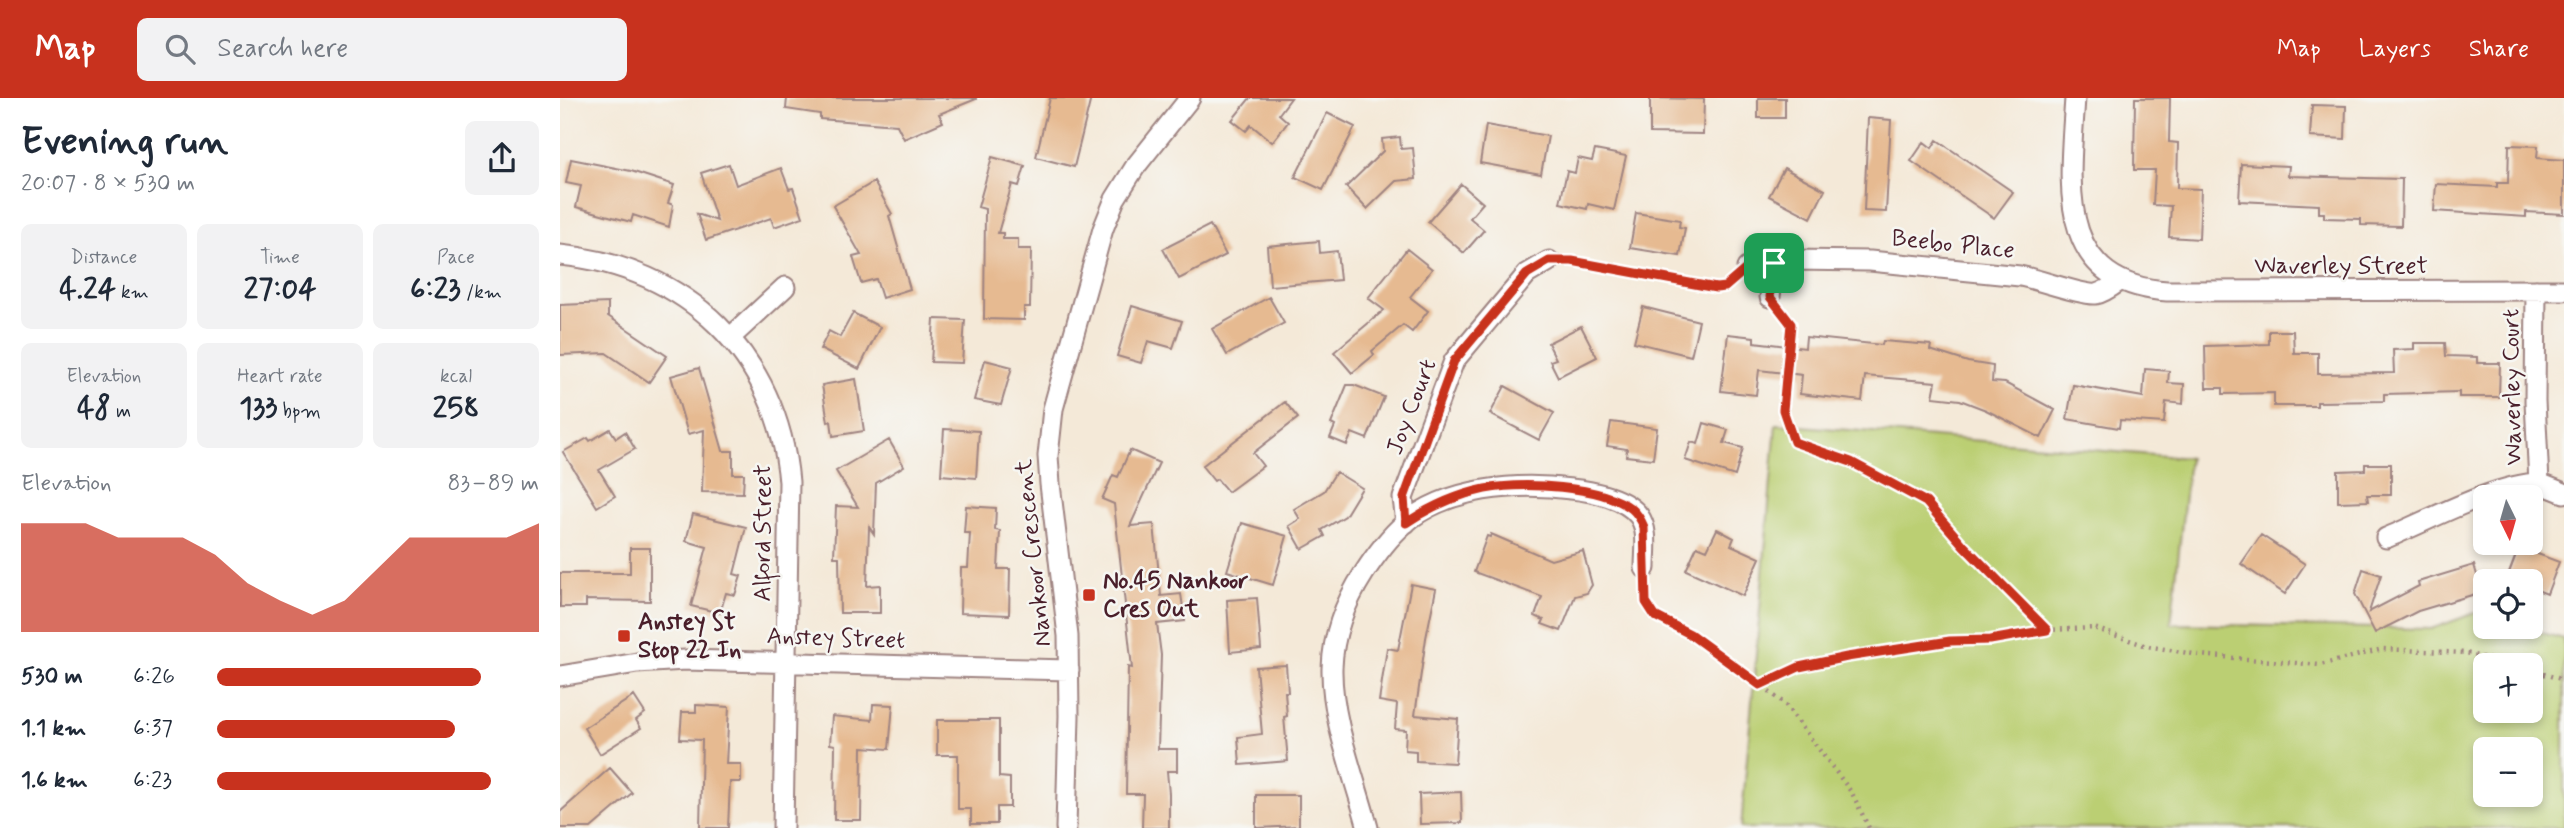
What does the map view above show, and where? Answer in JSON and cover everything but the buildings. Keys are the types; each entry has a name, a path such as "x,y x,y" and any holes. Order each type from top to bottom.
{"street":[{"name":"Nankoor Crescent","path":"1066,828 1069,670 1066,604 1048,465 1053,409 1103,229 1115,199 1135,167 1191,98"},
{"path":"2075,98 2070,183 2074,217 2092,257 2121,280"},
{"name":"Alford Street","path":"560,255 585,257 617,265 645,276 693,303 731,337 747,356 772,404 782,432 789,482 783,828"},
{"name":"Beebo Place","path":"1747,268 1791,260 1870,261 2040,279 2089,294 2104,290 2121,280"},
{"name":"Joy Court","path":"1406,523 1404,498 1454,361 1527,274 1549,261"},
{"path":"1770,297 1774,263"},
{"name":"Waverley Street","path":"2121,280 2151,290 2167,291 2564,290"},
{"path":"731,337 785,287"},
{"name":"Waverley Court","path":"2536,290 2535,401 2539,483"},
{"name":"Waverley Court","path":"2386,538 2501,490 2522,484 2539,483 2564,493"},
{"path":"1368,828 1334,699 1332,668 1335,640 1343,613 1356,586 1373,560 1406,523 1428,509 1485,489 1556,487 1587,490 1632,508 1640,517 1644,527 1645,568"},
{"name":"Anstey Street","path":"560,676 636,663 685,660 1069,670"}],"path":[{"path":"1549,261 1572,261 1716,288 1725,287 1747,268"},
{"path":"1770,297 1791,324 1783,410 1794,442 1851,462 1926,502 1964,546 2047,630"},
{"path":"1645,568 1646,602 1655,616 1690,634 1784,704 1852,793 1869,828"},
{"path":"1760,685 1799,667 1847,657 1950,641 1990,640 2047,630 2094,628 2147,646 2186,653 2320,665 2383,649 2473,655"},
{"path":"2543,674 2564,680"}],"green space":[{"path":"1776,424 2189,458 2171,624 2431,629 2473,614 2473,639 2543,639 2543,633 2564,639 2564,828 1741,828"}],"place":[{"name":"No.45 Nankoor Cres Out","path":"1089,595"},
{"name":"Anstey St Stop 22 In","path":"624,636"}],"route":[{"path":"1549,261 1572,261 1716,288 1725,287 1747,268 1774,263 1770,297 1791,324 1783,410 1794,442 1851,462 1926,502 1964,546 2047,630 1990,640 1950,641 1847,657 1799,667 1760,685 1690,634 1655,616 1646,602 1644,527 1632,508 1615,500 1587,490 1556,487 1485,489 1428,509 1406,523 1404,498 1454,361 1527,274 1549,261"}]}
